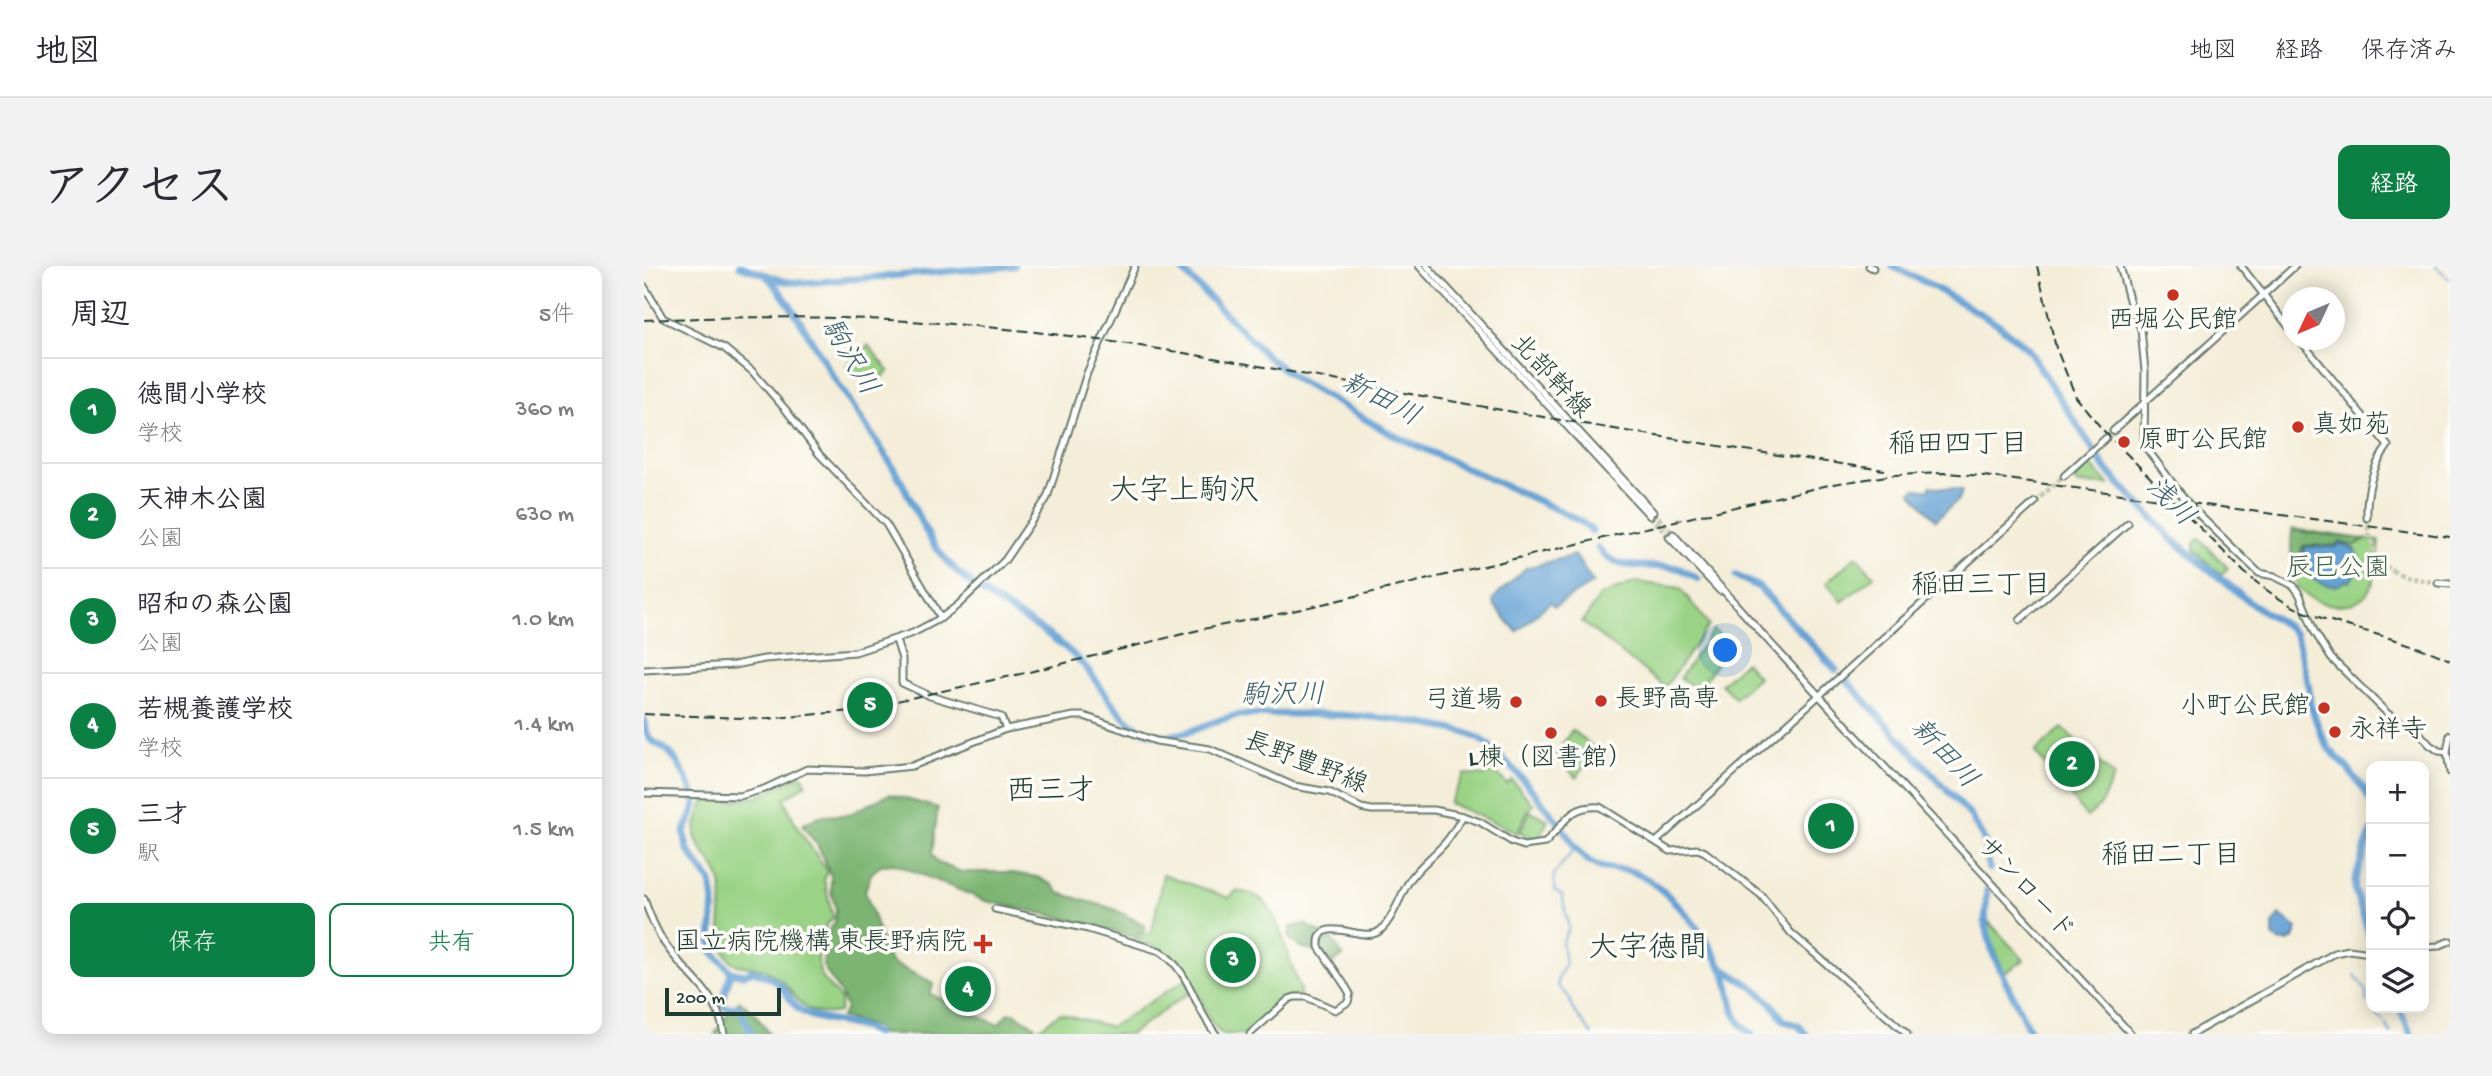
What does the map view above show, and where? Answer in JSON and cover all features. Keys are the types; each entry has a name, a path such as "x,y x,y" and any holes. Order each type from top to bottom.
{"street":[{"path":"644,670 693,669 764,659 855,652 896,640 941,618 977,589 1005,560 1046,498 1087,373 1135,266"},
{"name":"北部幹線","path":"1419,266 1651,514 1427,266"},
{"path":"2120,266 2131,307 2141,329 2146,371 2144,445 2192,508 2259,572 2294,586 2314,631 2331,658 2387,713 2420,734 2439,751 2446,752"},
{"path":"2241,266 2282,317"},
{"path":"2113,431 2295,266"},
{"path":"644,286 663,318 724,348 751,371 786,410 819,454 886,524 941,618"},
{"path":"2308,350 2388,446 2380,457 2366,500 2367,517"},
{"path":"2064,476 2106,438"},
{"path":"1657,841 2035,502"},
{"path":"2020,620 2128,523"},
{"name":"サンロード","path":"1671,535 2131,1034"},
{"path":"2438,583 2450,584"},
{"path":"896,640 902,659 902,683 930,696 1002,717 1006,729"},
{"name":"長野豊野線","path":"644,793 740,796 764,789 807,769 859,771 912,766 1006,729 1084,716 1156,741 1210,749 1294,786 1329,792 1361,808 1434,810 1463,816 1480,822 1524,846 1545,843 1560,824 1581,808 1600,807 1670,851 1698,849 1705,852 1761,895 1791,933 1907,1034"},
{"path":"2450,735 2446,752 2450,772"},
{"path":"1250,1034 1289,999 1306,998 1335,1010 1348,1002 1350,994 1319,947 1322,934 1327,930 1337,929 1373,935 1383,929 1409,880 1446,842 1463,816"},
{"path":"644,899 653,923 668,948 711,996 719,1012 724,1034"},
{"path":"995,909 1073,925 1152,948 1168,956 1193,990 1204,1017 1216,1034"},
{"path":"2429,947 2450,941"},
{"path":"2192,1034 2335,953 2348,950 2366,952"}],"green space":[{"path":"868,345 889,371 870,388 847,365"},
{"path":"2090,465 2109,485 2077,484 2073,481"},
{"name":"辰巳公園","path":"2292,529 2379,541 2375,575 2367,593 2352,603 2343,605 2323,603 2305,594 2299,588 2294,575 2291,559"},
{"path":"2295,531 2365,540 2354,546 2340,542 2332,546 2303,546 2294,564 2291,549 2292,533"},
{"path":"2199,538 2228,568 2221,575 2194,550 2194,543"},
{"path":"1856,556 1874,576 1842,602 1826,583"},
{"path":"1636,582 1680,588 1709,625 1665,687 1582,622 1601,595"},
{"path":"1713,630 1731,643 1698,690 1680,678"},
{"path":"1745,662 1758,677 1735,698 1721,684"},
{"path":"2062,728 2114,776 2100,806 2087,817 2035,752"},
{"path":"1572,730 1597,750 1576,778 1556,754"},
{"path":"1492,769 1507,784 1512,780 1534,805 1528,810 1517,833 1449,803 1464,774 1485,776"},
{"path":"802,775 806,784 784,799 797,827 827,871 824,879 833,918 821,937 818,963 824,980 841,999 839,1012 813,1011 804,1006 785,984 765,970 731,961 721,940 722,890 719,875 695,835 705,799 728,801 758,797"},
{"path":"889,794 938,808 932,854 938,863 962,872 1006,872 1037,877 1053,885 1059,893 1114,909 1145,925 1144,932 1134,937 986,901 896,864 881,865 871,874 865,891 887,956 892,963 934,983 930,994 998,1025 1008,1013 1014,1013 1035,1026 1025,1034 881,1034 876,1027 841,1017 846,1009 842,996 823,966 829,930 835,922 836,909 831,891 831,876 818,846 802,825 819,816 848,815"},
{"path":"1530,811 1548,820 1538,840 1520,832"},
{"path":"1163,874 1229,898 1236,891 1256,896 1266,903 1278,925 1300,995 1287,997 1246,1034 1221,1034 1211,1022 1196,988 1130,1034 1031,1034 1060,1013 1111,1027 1189,977 1166,952 1134,940 1152,932"},
{"path":"1988,921 2024,960 2005,973 1990,938"},
{"path":"1305,924 1332,939 1343,956 1332,964 1320,953 1294,943 1289,938 1291,927"},
{"path":"740,1001 755,1014 769,1034 715,1034 729,1012"}],"water":[{"path":"1930,486 1962,490 1960,498 1936,520 1911,492 1915,489 1930,489"},
{"path":"2340,543 2356,550 2361,568 2349,582 2347,580 2341,584 2327,585 2313,579 2298,563 2305,547 2335,547"},
{"path":"1575,555 1593,583 1555,606 1550,602 1517,632 1494,605 1496,596 1526,568"},
{"path":"2279,915 2297,928 2295,937 2288,942 2280,942 2273,936 2273,924"}],"waterway":[{"name":"浅川","path":"740,266 783,281 803,283 1014,266"},
{"name":"新田川","path":"1178,266 1269,358 1296,379 1391,434 1556,509 1580,521 1592,531"},
{"name":"浅川","path":"1892,266 1998,324 2028,349 2105,468 2172,539 2252,604 2287,626 2296,635 2309,688 2310,704 2321,734 2329,749 2366,793"},
{"path":"2435,266 2450,279"},
{"name":"駒沢川","path":"766,275 794,311 892,466 941,554 972,584 1063,645 1088,670 1113,705 1133,725 1158,735 1169,735 1240,715 1338,715 1411,722 1476,737 1494,749 1526,783 1585,858 1600,867 1625,870 1643,877 1678,905 1714,953 1725,975 1739,1022 1752,1034"},
{"name":"新田川","path":"1598,548 1615,562 1624,565 1678,568 1698,579"},
{"name":"新田川","path":"1736,576 1759,587 1836,670"},
{"name":"新田川","path":"1846,680 1970,815 1984,840 1989,869"},
{"path":"644,720 650,738 672,755 694,796 693,813 684,831 687,849 711,882 714,901 711,942 713,952 731,972"},
{"name":"浅川","path":"2366,847 2355,880 2355,890 2366,924"},
{"path":"1575,848 1554,874 1555,891 1562,895 1569,929 1562,942 1565,966 1558,977 1558,986 1569,997 1572,1008 1592,1034"},
{"name":"新田川","path":"1987,890 1985,922 1993,954 2031,1034"},
{"path":"1722,968 1753,987 1772,1004 1784,1021 1799,1026 1806,1034"},
{"path":"731,972 743,975 753,971 766,976 778,983 802,1011 876,1034"},
{"path":"731,972 722,1004 726,1008 739,1007 752,1034"},
{"path":"2355,975 2366,991"},
{"path":"2376,1013 2384,1021"},
{"name":"浅川","path":"2401,1013 2411,1034"},
{"path":"2386,1025 2391,1034"}],"tunnel":[{"path":"2035,502 2064,476"},
{"path":"1653,512 1673,534"},
{"path":"1650,516 1669,537"},
{"path":"2367,518 2373,548 2386,567 2407,577 2438,583"}],"railway":[{"path":"2037,266 2056,348 2076,397 2102,429 2244,572 2274,595 2307,613 2415,646 2450,660"},
{"path":"644,320 732,317 864,319 952,324 1095,339 1636,433 1885,470"},
{"path":"644,714 766,719 851,711 1025,673 1203,629 1284,613 1833,484 1894,475 1945,473 1984,476 2450,537"}],"place":[{"name":"西堀公民館","path":"2173,295"},
{"name":"真如苑","path":"2298,427"},
{"name":"原町公民館","path":"2124,442"},
{"name":"長野高専","path":"1601,701"},
{"name":"弓道場","path":"1516,702"},
{"name":"三才","path":"870,705"},
{"name":"小町公民館","path":"2324,708"},
{"name":"永祥寺","path":"2335,732"},
{"name":"L棟（図書館）","path":"1551,733"},
{"name":"天神木公園","path":"2072,764"},
{"name":"徳間小学校","path":"1831,826"},
{"name":"国立病院機構 東長野病院","path":"983,944"},
{"name":"昭和の森公園","path":"1233,960"},
{"name":"若槻養護学校","path":"968,989"}],"district":[{"name":"稲田四丁目","path":"1958,446"},
{"name":"大字上駒沢","path":"1184,493"},
{"name":"稲田三丁目","path":"1981,587"},
{"name":"西三才","path":"1051,793"},
{"name":"稲田二丁目","path":"2171,857"},
{"name":"大字徳間","path":"1648,950"}]}
